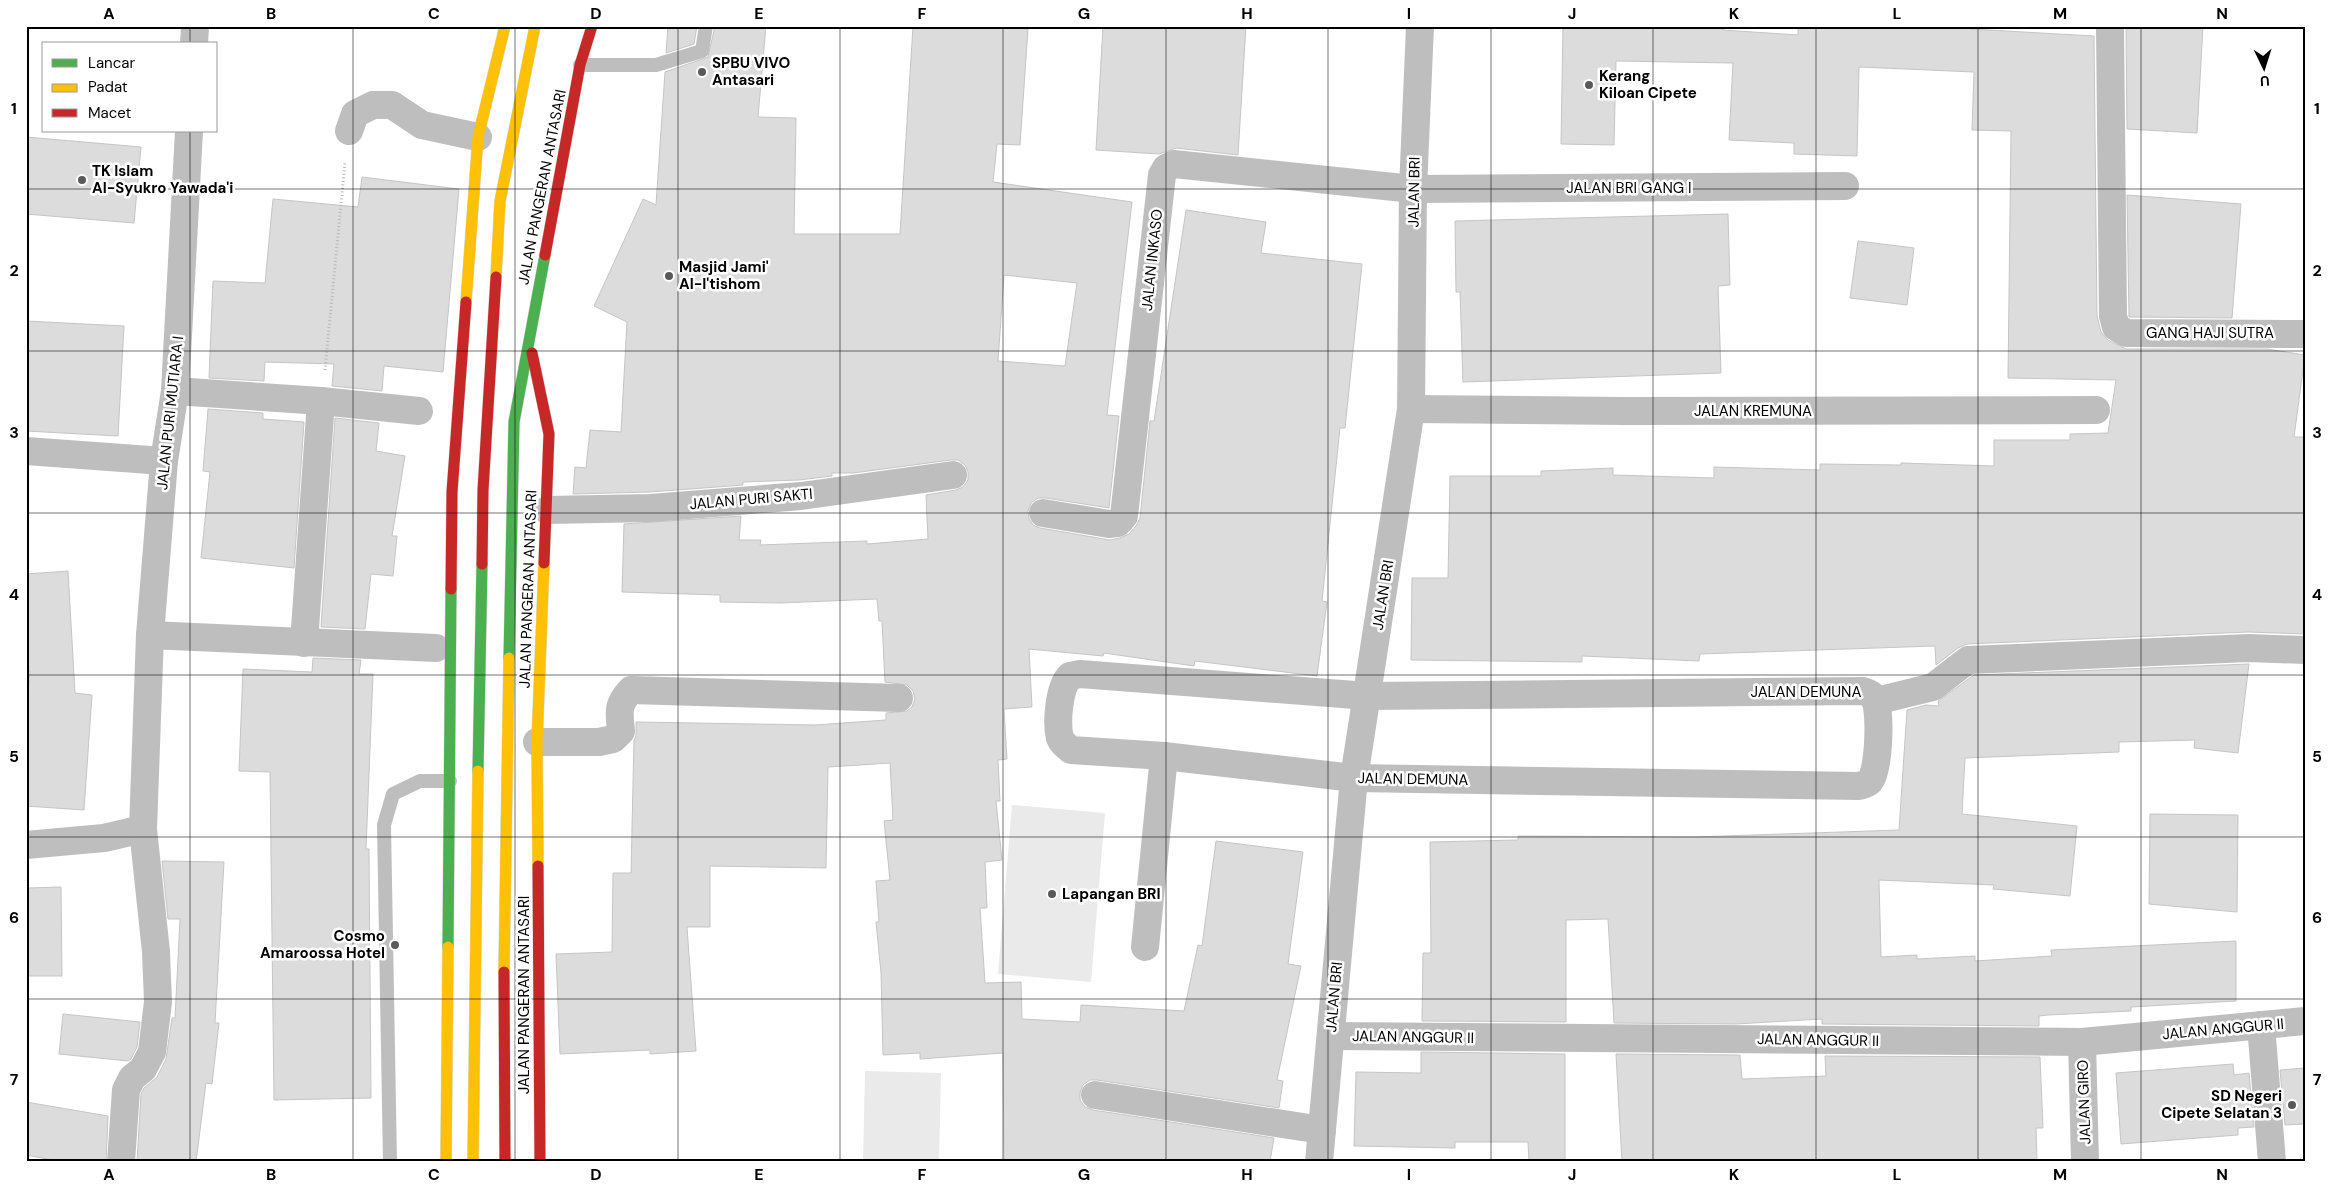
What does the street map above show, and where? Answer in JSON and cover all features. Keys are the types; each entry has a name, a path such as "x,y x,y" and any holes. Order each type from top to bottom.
{"main road":[{"path":"446,1162 452,492 478,137 505,26"},
{"path":"473,1162 482,490 500,200 536,26"},
{"name":"JALAN PANGERAN ANTASARI","path":"540,1162 537,742 549,434 529,339 580,65 592,26"},
{"path":"505,1162 504,925 510,522 514,422 529,339"}],"street":[{"path":"194,42 195,26"},
{"name":"JALAN BRI","path":"1319,1162 1354,778 1411,409 1413,189 1420,26"},
{"name":"GANG HAJI SUTRA","path":"2110,26 2114,316 2116,327 2126,333 2305,334"},
{"path":"349,131 355,114 372,105 392,105 422,125 478,137"},
{"name":"JALAN PURI MUTIARA I","path":"121,1162 126,1090 132,1078 143,1069 152,1052 158,1002 156,952 143,829 150,635 164,461 175,391 189,132"},
{"name":"JALAN INKASO","path":"1043,513 1109,524 1118,523 1124,516 1162,175 1166,168 1174,164 1413,189"},
{"name":"JALAN BRI GANG I","path":"1413,189 1846,186"},
{"path":"175,391 322,401 419,411"},
{"path":"304,643 322,401"},
{"name":"JALAN KREMUNA","path":"1411,409 1624,411 2096,410"},
{"path":"26,451 164,461"},
{"name":"JALAN PURI SAKTI","path":"547,510 651,508 801,496 953,475"},
{"path":"150,635 436,648"},
{"path":"1876,701 1932,687 1959,664 1968,660 2248,648 2305,650"},
{"name":"JALAN DEMUNA","path":"1080,674 1368,696 1863,691 1871,694 1876,701 1879,739 1873,776 1869,783 1859,786 1354,778 1164,756 1070,750 1060,739 1058,720 1065,682 1070,676 1080,674"},
{"path":"537,742 599,742 613,739 621,731 619,710 621,700 631,690 899,698"},
{"path":"1145,947 1164,756"},
{"path":"26,845 104,838 143,829"},
{"name":"JALAN ANGGUR II","path":"1331,1036 2082,1042 2305,1022"},
{"path":"2260,1025 2272,1162"},
{"name":"JALAN GIRO","path":"2082,1042 2086,1162"},
{"path":"1095,1095 1322,1130"}],"lane":[{"path":"580,65 656,65 702,51 706,26"},
{"path":"390,1162 384,825 393,794 420,781 450,781"}],"path":[{"path":"322,401 349,131"}],"shaded area":[{"name":"Lapangan BRI","path":"1012,805 1105,813 1091,982 998,974"},
{"path":"865,1071 941,1073 939,1162 863,1162"}],"building":[{"path":"668,26 697,26 694,44 666,53"},
{"path":"715,26 766,26 758,117 796,118 794,234 900,234 913,26 983,26 1028,29 1020,145 997,144 993,182 1132,202 1107,415 1119,416 1109,508 1038,498 1031,503 1028,511 1029,519 1033,525 1040,528 1110,540 1129,534 1140,518 1150,421 1154,421 1186,210 1266,222 1261,253 1362,264 1345,428 1340,428 1322,601 1327,602 1317,676 1195,661 1194,666 1104,653 1103,656 1029,649 1032,707 1004,709 1007,759 998,760 1000,801 996,801 1002,860 985,862 987,908 980,908 985,983 1021,982 1022,1019 1080,1022 1081,1005 1184,1011 1198,945 1202,946 1216,841 1303,852 1288,964 1301,966 1277,1080 1283,1081 1279,1108 1097,1080 1090,1080 1083,1085 1080,1093 1080,1100 1085,1107 1093,1110 1274,1138 1270,1162 1004,1162 1003,1053 920,1059 920,1053 883,1055 881,973 876,922 879,922 876,881 890,880 884,821 893,820 890,763 828,767 826,868 710,866 710,927 687,927 696,1051 650,1054 650,1050 560,1054 556,954 612,952 613,873 631,873 636,722 815,725 886,720 886,713 907,711 912,707 915,699 913,691 907,685 885,682 882,621 879,621 877,599 780,603 720,602 720,595 622,592 624,524 741,516 739,540 761,540 760,545 867,541 867,544 928,539 926,495 956,490 963,487 968,480 968,472 965,465 958,460 951,460 853,473 832,473 832,476 799,480 743,482 743,485 650,492 573,494 575,467 586,468 590,430 621,432 627,322 594,306 643,199 656,205 665,72 708,57","holes":["1004,275 1077,283 1065,366 998,361"]},
{"path":"1103,26 1246,26 1238,155 1176,148 1159,154 1096,150"},
{"path":"1563,26 1723,26 1723,30 1798,35 1798,26 1970,26 1970,29 2094,36 2097,316 2101,332 2108,340 2126,349 2267,349 2305,355 2294,437 2305,437 2305,634 2248,632 1967,644 1958,648 1936,665 1935,646 1700,654 1699,661 1582,656 1582,662 1411,660 1412,578 1448,578 1450,476 1541,476 1541,471 1613,468 1613,475 1714,478 1714,467 1820,470 1820,464 1901,465 1901,463 1994,466 1994,440 2070,440 2070,434 2108,433 2116,380 2008,378 2011,131 1972,130 1974,72 1859,67 1857,156 1794,154 1794,143 1729,140 1733,63 1616,61 1614,145 1561,144"},
{"path":"2126,26 2203,26 2197,133 2127,129"},
{"name":"TK Islam Al-Syukro Yawada'i","path":"26,137 141,147 134,223 26,214"},
{"path":"362,177 459,189 443,372 384,366 382,391 332,386 334,364 265,362 264,381 209,378 213,281 265,283 273,199 358,207"},
{"path":"2127,195 2241,204 2232,318 2129,317"},
{"path":"1728,214 1730,285 1718,286 1721,373 1463,382 1460,292 1456,292 1455,221"},
{"path":"1858,241 1914,248 1907,305 1850,298"},
{"path":"26,321 124,326 118,436 26,431"},
{"path":"208,409 263,413 263,419 304,422 294,568 201,558 210,472 203,471"},
{"path":"335,418 379,423 376,451 405,456 392,536 397,536 393,576 371,574 365,629 321,627"},
{"path":"68,571 75,693 92,695 84,810 26,806 26,721 30,671 26,671 26,574"},
{"path":"313,658 361,660 359,674 373,674 366,849 369,849 371,1098 274,1100 270,772 239,771 243,669 312,672"},
{"path":"2249,664 2238,753 2194,748 2195,740 2119,742 2119,752 1965,758 1962,814 2077,826 2070,896 1993,889 1994,885 1879,880 1881,957 1917,955 1917,959 1975,956 1975,961 2052,956 2051,950 2236,941 2236,1001 2131,1007 2131,1011 2039,1016 2039,1026 1822,1024 1822,1019 1736,1024 1614,1023 1608,919 1566,920 1566,1022 1422,1021 1423,953 1431,953 1430,842 1518,840 1518,836 1694,837 1899,830 1907,710 1926,705 1939,706 1938,701 1974,675"},
{"path":"2150,814 2238,815 2237,912 2149,904"},
{"path":"162,861 224,862 215,1023 219,1023 212,1084 206,1083 196,1162 137,1162 141,1094 144,1088 157,1077 166,1059 172,1018 175,1018 180,919 168,919"},
{"path":"61,887 62,976 26,976 26,888"},
{"path":"63,1014 140,1022 137,1047 131,1059 128,1061 59,1054"},
{"path":"1421,1052 1565,1054 1565,1162 1529,1162 1528,1142 1455,1142 1455,1148 1354,1146 1356,1072 1421,1073"},
{"path":"1616,1054 1740,1055 1742,1079 1826,1076 1825,1056 2040,1057 2043,1128 2036,1128 2037,1162 1622,1162"},
{"path":"2233,1064 2234,1075 2249,1073 2254,1127 2238,1128 2238,1135 2121,1144 2116,1073"},
{"path":"2305,1068 2305,1124 2285,1125 2280,1070"},
{"path":"26,1102 108,1116 106,1162 64,1162 26,1155"}],"traffic: fast":[{"path":"509,658 514,422 545,255"},
{"path":"478,771 482,564"},
{"path":"448,947 451,589"}],"traffic: slow":[{"path":"466,302 478,137 505,26"},
{"path":"496,277 500,201 535,26"},
{"path":"538,866 537,742 544,563"},
{"path":"504,972 509,658"},
{"path":"473,1162 478,771"},
{"path":"446,1162 448,947"}],"traffic: jam":[{"path":"545,255 580,65 592,26"},
{"path":"482,564 483,490 496,277"},
{"path":"451,589 452,492 466,302"},
{"path":"532,353 549,434 544,563"},
{"path":"538,866 540,1162"},
{"path":"504,972 505,1162"}],"place":[{"name":"SPBU VIVO Antasari","path":"702,72"},
{"name":"Kerang Kiloan Cipete","path":"1589,85"},
{"name":"TK Islam Al-Syukro Yawada'i","path":"82,180"},
{"name":"Masjid Jami' Al-I'tishom","path":"669,276"},
{"name":"Lapangan BRI","path":"1052,894"},
{"name":"Cosmo Amaroossa Hotel","path":"395,945"},
{"name":"SD Negeri Cipete Selatan 3","path":"2292,1105"}]}
